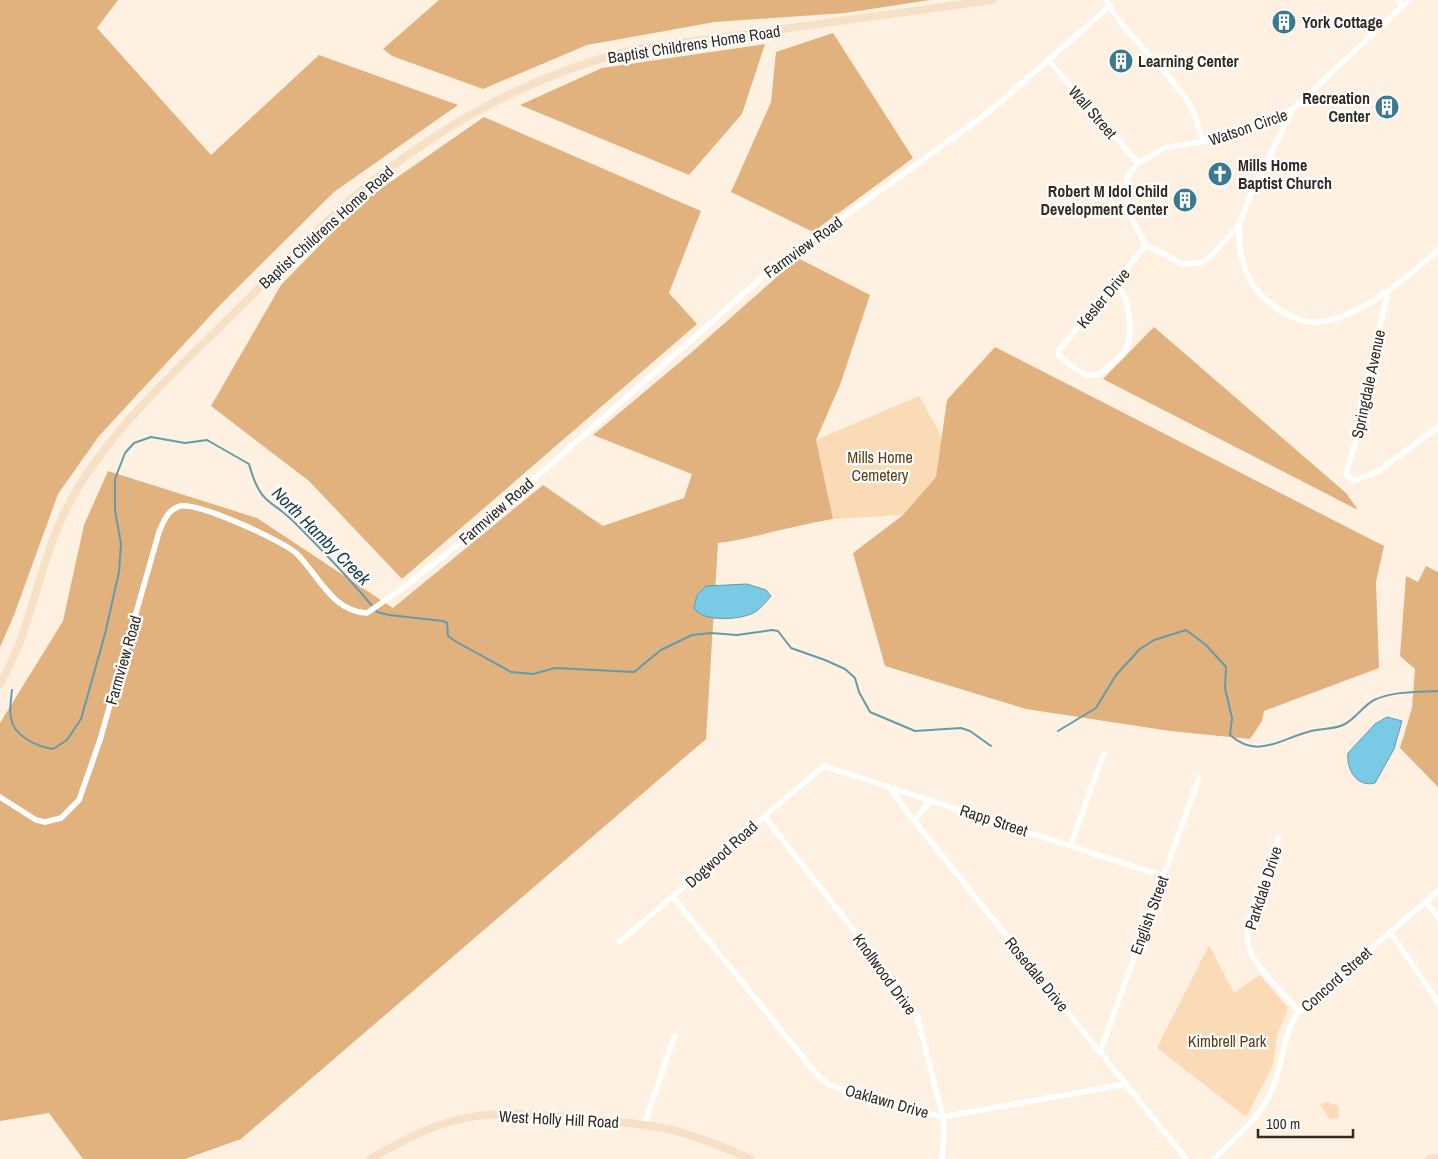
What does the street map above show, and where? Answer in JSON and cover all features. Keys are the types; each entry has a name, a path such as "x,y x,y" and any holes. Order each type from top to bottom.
{"street":[{"name":"Baptist Childrens Home Road","path":"0,684 26,629 46,555 56,530 72,499 98,460 155,392 241,306 376,178 412,152 458,122 506,96 600,58 636,49 989,0"},
{"path":"1396,0 1403,6"},
{"path":"1293,109 1410,0"},
{"path":"1108,3 1122,26 1186,98 1194,112 1203,142"},
{"name":"Farmview Road","path":"0,797 36,820 46,822 61,818 79,800 100,740 159,532 166,516 172,510 180,506 195,506 265,534 295,552 328,594 347,608 367,613 487,521 768,272 990,111 1048,60 1108,3"},
{"name":"Wall Street","path":"1048,60 1138,163"},
{"name":"Watson Circle","path":"1138,163 1165,148 1217,139 1293,109"},
{"name":"Watson Circle","path":"1146,246 1174,260 1193,264 1210,257 1240,225 1251,193 1293,109"},
{"path":"1138,163 1127,177 1125,193 1132,219 1146,246"},
{"path":"1240,225 1239,241 1242,260 1255,288 1265,300 1294,318 1311,322 1324,322 1352,311 1388,292 1438,250"},
{"name":"Kesler Drive","path":"1116,283 1121,289 1127,308 1129,328 1127,348 1122,355 1097,376 1083,374 1059,355 1059,350 1146,246"},
{"name":"Springdale Avenue","path":"1388,292 1365,389 1355,444 1346,474 1353,482 1377,472 1438,427"},
{"path":"1071,844 1104,753"},
{"name":"Rapp Street","path":"824,766 1071,844 1163,876"},
{"name":"Dogwood Road","path":"619,942 674,897 764,816 824,766"},
{"name":"English Street","path":"1100,1052 1199,778"},
{"name":"Rosedale Drive","path":"891,788 896,799 1186,1159"},
{"path":"914,821 931,800"},
{"name":"Knollwood Drive","path":"764,816 885,970 918,1016 943,1117 942,1159"},
{"name":"Parkdale Drive","path":"1279,838 1249,923 1247,939 1257,962 1298,1011"},
{"name":"Concord Street","path":"1214,1159 1252,1123 1267,1102 1278,1073 1288,1030 1298,1011 1438,892"},
{"name":"Oaklawn Drive","path":"674,897 814,1070 828,1084 866,1099 943,1117 1126,1084"},
{"path":"1426,901 1438,917"},
{"path":"1390,932 1438,1002"},
{"path":"644,1125 674,1037"},
{"name":"West Holly Hill Road","path":"370,1159 421,1132 474,1116 563,1117 644,1125 692,1135 750,1159"},
{"path":"1430,1159 1438,1158"}],"green space":[{"name":"Mills Home Cemetery","path":"919,396 942,437 936,477 903,515 833,519 816,440"},
{"name":"Kimbrell Park","path":"1209,945 1234,993 1260,975 1288,1008 1277,1036 1273,1065 1246,1117 1157,1048"},
{"path":"1327,1102 1338,1106 1339,1118 1330,1119 1320,1105"}],"shaded area":[{"path":"0,0 118,0 97,28 211,155 319,55 458,105 334,192 221,304 99,436 58,494 14,615 0,647"},
{"path":"439,0 930,0 845,13 715,22 587,45 483,89 392,56 383,49"},
{"path":"833,33 913,158 813,232 731,192 771,102 776,52"},
{"path":"765,44 742,114 689,175 520,105 602,68"},
{"path":"484,117 701,211 669,293 697,324 402,579 309,481 211,406 281,285 363,201"},
{"path":"798,258 870,295 840,385 816,440 833,519 718,543 706,739 241,1139 185,1159 83,1159 49,1113 0,1121 0,723 63,621 84,525 108,471 257,518 393,608 543,485 603,526 684,498 692,474 593,435 692,352"},
{"path":"1154,327 1346,493 1358,510 1103,379"},
{"path":"995,347 1384,546 1376,582 1379,668 1264,711 1262,721 1250,739 1170,731 1026,709 885,666 853,553 903,515 936,477 947,400"},
{"path":"1426,566 1438,572 1438,787 1400,748 1412,708 1415,669 1400,656 1406,576 1418,582"}],"water":[{"path":"747,584 766,590 771,596 754,613 737,618 712,618 698,613 694,608 697,595 706,586"},
{"path":"1387,717 1402,721 1394,749 1375,783 1363,783 1351,771 1348,753 1375,724"}],"waterway":[{"name":"North Hamby Creek","path":"12,690 11,718 16,730 21,735 40,746 53,749 67,740 81,719 105,634 119,572 121,544 115,510 115,479 125,453 134,443 151,437 185,443 207,440 249,464 253,478 263,496 289,517 349,579 377,612 443,621 447,623 448,636 511,672 533,674 555,668 634,672 661,650 692,635 711,633 737,635 772,630 778,631 791,648 845,669 855,678 859,692 870,712 915,731 961,728 970,731 991,746"},
{"name":"North Hamby Creek","path":"1058,731 1096,708 1116,675 1140,649 1154,640 1186,630 1206,645 1226,667 1225,688 1232,718 1230,735 1250,746 1270,745 1311,731 1341,726 1353,719 1374,700 1381,697 1406,692 1438,691"}],"place":[{"name":"York Cottage","path":"1284,22"},
{"name":"Learning Center","path":"1121,61"},
{"name":"Recreation Center","path":"1387,107"},
{"name":"Mills Home Baptist Church","path":"1220,174"},
{"name":"Robert M Idol Child Development Center","path":"1185,200"}]}
